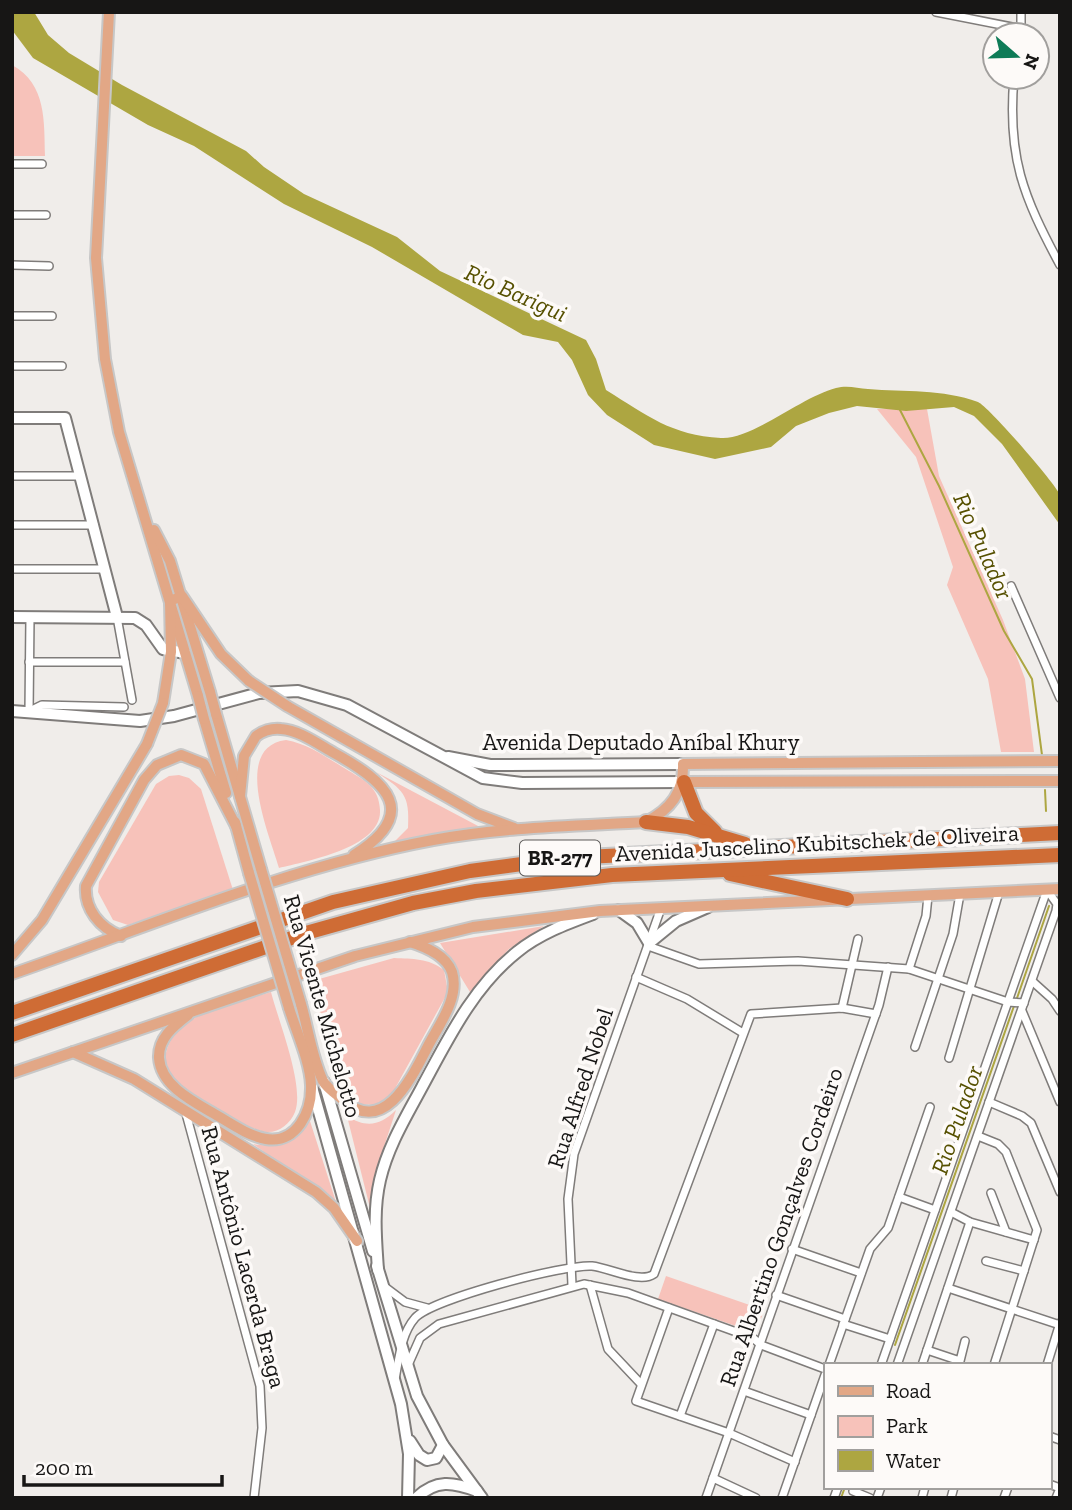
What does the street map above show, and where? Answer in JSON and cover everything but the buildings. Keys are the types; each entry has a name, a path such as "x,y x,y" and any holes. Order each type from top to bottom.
{"highway":[{"path":"684,782 688,799 705,825 732,841"},
{"path":"646,822 688,827 763,848"},
{"name":"Avenida Juscelino Kubitschek de Oliveira","path":"12,1013 302,912 415,881 566,858 1060,833"},
{"name":"Avenida Juscelino Kubitschek de Oliveira","path":"12,1035 306,933 414,903 555,880 708,870 1060,855"},
{"path":"708,870 847,899"}],"main road":[{"name":"Rua Vicente Michelotto","path":"109,12 96,258 101,322 113,407 395,1379 407,1435 408,1498"},
{"path":"12,418 65,418 117,617"},
{"name":"Rua Vicente Michelotto","path":"145,516 165,549 182,596 408,1367 424,1412 443,1445 479,1494"},
{"path":"12,956 42,920 147,744 163,703 171,652 170,601 182,596 221,654 249,681 287,706 477,814 520,830"},
{"path":"12,617 135,618 144,623 160,647 171,652 185,653"},
{"path":"12,711 140,721 174,716 259,693 298,691 347,705 435,754"},
{"path":"240,796 247,749 256,736 271,729 297,733 366,771 387,795 390,817 377,838 341,863"},
{"name":"Avenida Deputado Aníbal Khury","path":"435,754 490,765 1060,761"},
{"name":"Avenida Deputado Aníbal Khury","path":"435,754 470,773 509,783 1060,781"},
{"path":"121,936 104,927 86,901 88,879 144,780 156,765 181,755 204,764 236,827"},
{"path":"12,974 341,863 456,836 646,822 672,802 684,782 683,764"},
{"path":"12,1073 193,1010 407,942 510,921 600,911 1060,889"},
{"path":"619,910 637,923 648,945 676,921 709,906"},
{"path":"379,1270 376,1205 384,1165 402,1124 463,1013 501,966 528,943 600,911"},
{"path":"99,944 104,927"},
{"path":"324,1082 345,1103 365,1111 388,1105 407,1084 444,1015 453,986 451,971 444,959 428,949 407,942"},
{"path":"193,1010 167,1034 159,1059 165,1076 186,1097 243,1130 274,1140 292,1134 303,1121 311,1084"},
{"path":"74,1052 123,1073 326,1200 357,1241"},
{"path":"407,1435 419,1455 427,1460 439,1455 443,1445"},
{"path":"416,1498 424,1490 442,1483 479,1494"}],"street":[{"path":"936,12 981,22"},
{"path":"1014,91 1013,139 1016,165 1034,214 1060,265"},
{"path":"12,164 42,164"},
{"path":"12,215 46,215"},
{"path":"12,265 50,266"},
{"path":"12,316 52,316"},
{"path":"12,366 62,366"},
{"path":"12,476 81,476"},
{"path":"12,525 94,525"},
{"path":"12,569 106,569"},
{"path":"1012,586 1060,698"},
{"path":"30,617 29,712 42,705 124,707"},
{"path":"117,617 132,700"},
{"path":"29,662 125,662"},
{"path":"1047,890 1057,904 1060,920"},
{"path":"882,1363 1047,890"},
{"path":"949,1058 999,892"},
{"path":"915,1047 940,978 955,926 960,894"},
{"path":"909,969 926,916 928,896"},
{"name":"Rua Alfred Nobel","path":"572,1285 568,1199 574,1154 661,908"},
{"path":"898,1363 1058,911"},
{"path":"842,1008 858,939"},
{"path":"648,945 699,964 798,961 909,969 1023,1007"},
{"name":"Rua Albertino Gonçalves Cordeiro","path":"706,1498 876,1014 888,967"},
{"path":"636,977 687,999 743,1032"},
{"path":"1032,981 1052,999 1060,1011"},
{"path":"1023,1007 1060,1102"},
{"path":"395,1379 402,1347 412,1322 427,1308 571,1266 594,1266 642,1278 651,1277 660,1262 751,1014 842,1008 876,1014"},
{"path":"989,1102 1023,1116 1031,1123 1060,1192"},
{"path":"830,1363 871,1246 887,1230 930,1107"},
{"name":"Rua Antônio Lacerda Braga","path":"185,1110 260,1386 262,1429 254,1498"},
{"path":"978,1136 998,1144 1006,1152 1035,1222 1034,1240 995,1363"},
{"path":"991,1193 1006,1232"},
{"path":"899,1197 935,1210"},
{"path":"951,1212 970,1222 1034,1240"},
{"path":"923,1363 970,1222"},
{"path":"792,1249 861,1273"},
{"path":"986,1261 1024,1271"},
{"path":"383,1285 405,1302 427,1308"},
{"path":"408,1367 420,1338 439,1324 572,1285 590,1285 618,1290 714,1324 824,1369"},
{"path":"590,1285 608,1349 641,1384"},
{"path":"948,1288 1060,1324 1047,1363"},
{"path":"776,1294 890,1339"},
{"path":"669,1308 635,1400 729,1433 795,1462"},
{"path":"680,1416 714,1324"},
{"path":"927,1350 960,1361 965,1340"},
{"path":"782,1498 824,1378"},
{"path":"744,1391 811,1415"},
{"path":"713,1478 756,1498"},
{"path":"1051,1486 1060,1488 1056,1498"},
{"path":"852,1492 870,1498"}],"green space":[{"path":"12,65 32,82 38,93 43,117 45,156 12,156"},
{"path":"877,409 927,409 939,476 1003,620 1025,679 1034,752 1001,752 988,679 947,585 953,567 916,457"},
{"path":"286,740 319,752 366,782 377,796 380,810 377,823 369,834 356,843 323,857 279,868 258,795 257,775 260,758 270,746"},
{"path":"376,772 480,827 393,843 408,828 408,807 399,789"},
{"path":"169,776 189,778 201,789 233,890 128,925 113,920 98,892 99,882 156,784"},
{"path":"544,926 509,949 470,992 440,943"},
{"path":"394,958 420,960 438,966 444,970 448,992 392,1094 375,1105 361,1104 335,1080 312,981"},
{"path":"271,992 294,1070 297,1101 295,1112 287,1124 275,1131 266,1132 233,1119 184,1090 173,1078 165,1060 169,1044 178,1031 191,1021 222,1006"},
{"path":"396,1110 381,1156 370,1208 347,1116 373,1124"},
{"path":"310,1121 336,1202 253,1144 271,1145 285,1142 298,1134"},
{"path":"666,1276 764,1310 756,1333 658,1299"}],"water":[{"path":"12,12 34,12 48,35 69,53 122,85 246,151 264,167 304,194 397,237 440,271 586,340 596,359 606,390 660,423 703,436 733,437 822,393 844,387 937,393 965,398 978,402 994,416 1054,486 1060,496 1060,525 1002,444 974,416 954,407 906,411 857,406 796,426 771,447 715,459 654,445 607,415 588,395 572,360 558,342 523,335 372,247 284,204 194,146 148,125 33,58 12,30"}],"waterway":[{"name":"Rio Pulador","path":"900,410 939,486 1004,631 1032,679 1042,755"},
{"name":"Rio Pulador","path":"1045,790 1046,811"},
{"name":"Rio Pulador","path":"1016,1001 1049,906"},
{"name":"Rio Pulador","path":"895,1345 1014,1006"},
{"name":"Rio Pulador","path":"841,1498 844,1489"}],"water label":[{"name":"Rio Barigui","path":"516,293"}]}
